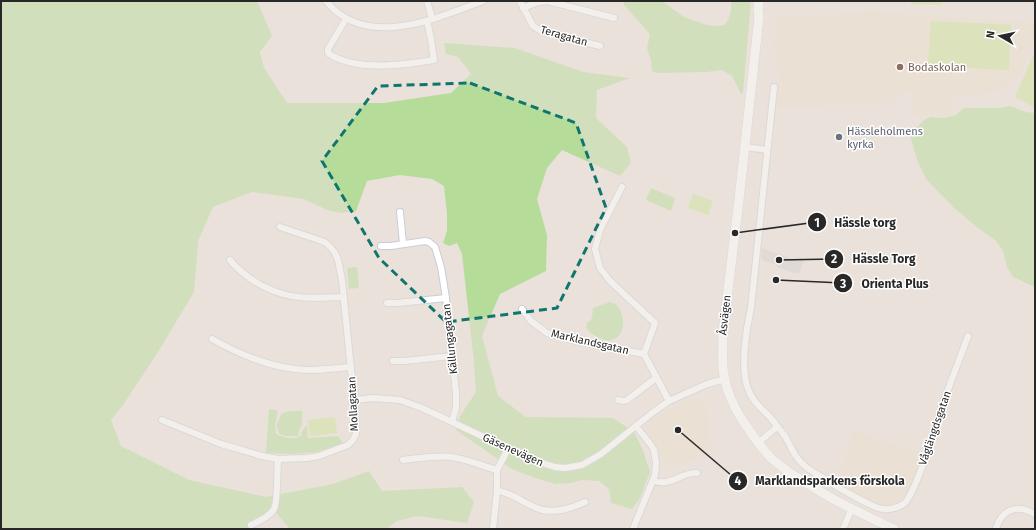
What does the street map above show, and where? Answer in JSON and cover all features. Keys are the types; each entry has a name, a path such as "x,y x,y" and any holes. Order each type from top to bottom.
{"street":[{"path":"326,1 339,15 346,19 363,25 382,28 400,27 430,20 483,1"},
{"path":"346,19 328,49 328,53 345,61 380,66 434,60 427,1"},
{"name":"Teragatan","path":"520,1 533,26 541,30 600,46"},
{"path":"523,8 538,2 548,1 614,18"},
{"name":"Åsvägen","path":"759,1 759,17"},
{"name":"Åsvägen","path":"763,1 759,17 723,332 722,361 725,379 736,410 758,443 772,459 813,488 894,529"},
{"name":"Våglängdsgatan","path":"774,87 744,366 748,390 752,398 778,427 786,438 792,451 804,466 843,491 874,506 883,510 898,507 904,504 919,476 968,336"},
{"path":"745,147 768,150"},
{"name":"Marklandsgatan","path":"622,187 600,230 595,249 600,268 610,281 655,323 644,354 669,401"},
{"path":"381,246 403,244 400,212"},
{"name":"Mollagatan","path":"162,420 221,444 278,459 319,456 348,445 354,440 356,434 354,400 342,280 338,260 331,248 326,243 280,227"},
{"name":"Källungagatan","path":"403,244 425,241 435,247 438,255 446,298 456,402 455,414 452,422"},
{"path":"230,260 237,269 260,285 280,294 316,299 343,297"},
{"path":"387,303 446,298"},
{"name":"Marklandsgatan","path":"522,309 531,321 547,333 576,341 644,354"},
{"path":"212,339 230,349 256,360 282,367 321,370 351,367"},
{"path":"392,361 452,356"},
{"path":"618,400 627,400 656,378"},
{"name":"Gäsenevägen","path":"354,400 372,398 400,400 422,408 508,449 544,464 565,468 582,465 601,454 669,401 707,384 725,379"},
{"path":"633,529 653,481 656,463 654,450 636,426"},
{"path":"758,443 778,427"},
{"path":"493,529 497,491 497,470 508,449"},
{"path":"403,460 451,457 497,470"},
{"path":"251,525 263,519 274,509 276,500 278,459"},
{"path":"653,481 667,482 693,473 697,474"},
{"path":"497,491 514,496 542,510 557,511 575,507 585,502"},
{"path":"843,529 852,508"},
{"path":"996,529 1002,516 1015,508 1035,514"}],"highlighted area":[{"path":"470,83 576,123 606,208 557,308 446,322 379,258 322,161 378,86"}],"shaded area":[{"name":"Bodaskolan","path":"873,12 1035,23 1035,41 1019,73 1010,84 1001,90 978,95 955,97 949,117 913,115 914,93 908,90 889,103 777,108 780,72 776,62 774,45 775,18"},
{"path":"762,248 797,261 804,261 800,272 794,273 777,267 777,265 761,260"},
{"path":"693,398 705,402 709,418 708,439 711,453 668,468 649,433 647,427 649,421"},
{"path":"854,431 924,455 915,481 908,494 895,503 876,504 837,483"}],"green space":[{"path":"1,1 257,1 272,36 260,52 264,68 287,103 384,103 451,93 471,74 458,57 446,54 444,43 515,48 583,72 630,78 597,90 596,118 627,147 631,163 620,176 562,150 547,168 537,199 547,235 546,271 500,294 482,336 498,396 526,417 613,418 634,432 643,450 650,472 640,498 632,509 611,503 609,489 599,481 582,480 556,484 512,469 456,430 460,416 476,392 462,254 457,243 449,246 443,243 447,231 444,186 432,179 400,175 367,181 356,211 341,213 327,210 304,199 252,192 213,207 198,241 194,292 158,352 123,405 111,420 121,446 189,480 266,497 333,484 369,471 382,491 462,487 474,502 467,523 418,516 397,521 386,529 290,529 273,509 261,518 249,523 250,529 1,529"},
{"path":"624,1 662,1 684,17 707,25 718,26 725,25 727,22 731,10 731,1 751,1 743,92 741,94 732,76 722,70 707,72 658,73 652,71 651,60 647,48 650,34 624,5"},
{"path":"911,1 941,1 941,5 911,4"},
{"path":"931,21 1011,25 1009,70 928,66"},
{"path":"1035,51 1035,108 1015,97"},
{"path":"1010,106 1026,112 1035,113 1035,287 1013,277 1007,267 1003,251 996,241 954,208 926,179 917,160 910,135 924,120 931,117 945,118 956,115 964,108 1000,108"},
{"path":"651,188 675,198 671,211 646,200"},
{"path":"693,194 713,201 708,215 688,208"},
{"path":"357,267 359,288 349,289 347,268"},
{"path":"610,302 620,311 623,319 623,327 619,335 609,341 597,337 586,328 587,323 592,318 593,308"},
{"path":"269,409 278,411 275,424 276,434 291,438 298,437 301,436 302,431 307,425 308,438 338,436 343,443 317,452 293,454 266,453"},
{"path":"289,411 302,411 302,426 299,430 298,436 285,436 280,434 278,430 277,425 281,414"},
{"path":"335,417 337,433 310,436 308,420"}],"place":[{"name":"Bodaskolan","path":"900,67"},
{"name":"Hässleholmens kyrka","path":"839,137"},
{"name":"Hässle torg","path":"735,233"},
{"name":"Hässle Torg","path":"779,260"},
{"name":"Orienta Plus","path":"776,280"},
{"name":"Marklandsparkens förskola","path":"678,430"}]}
